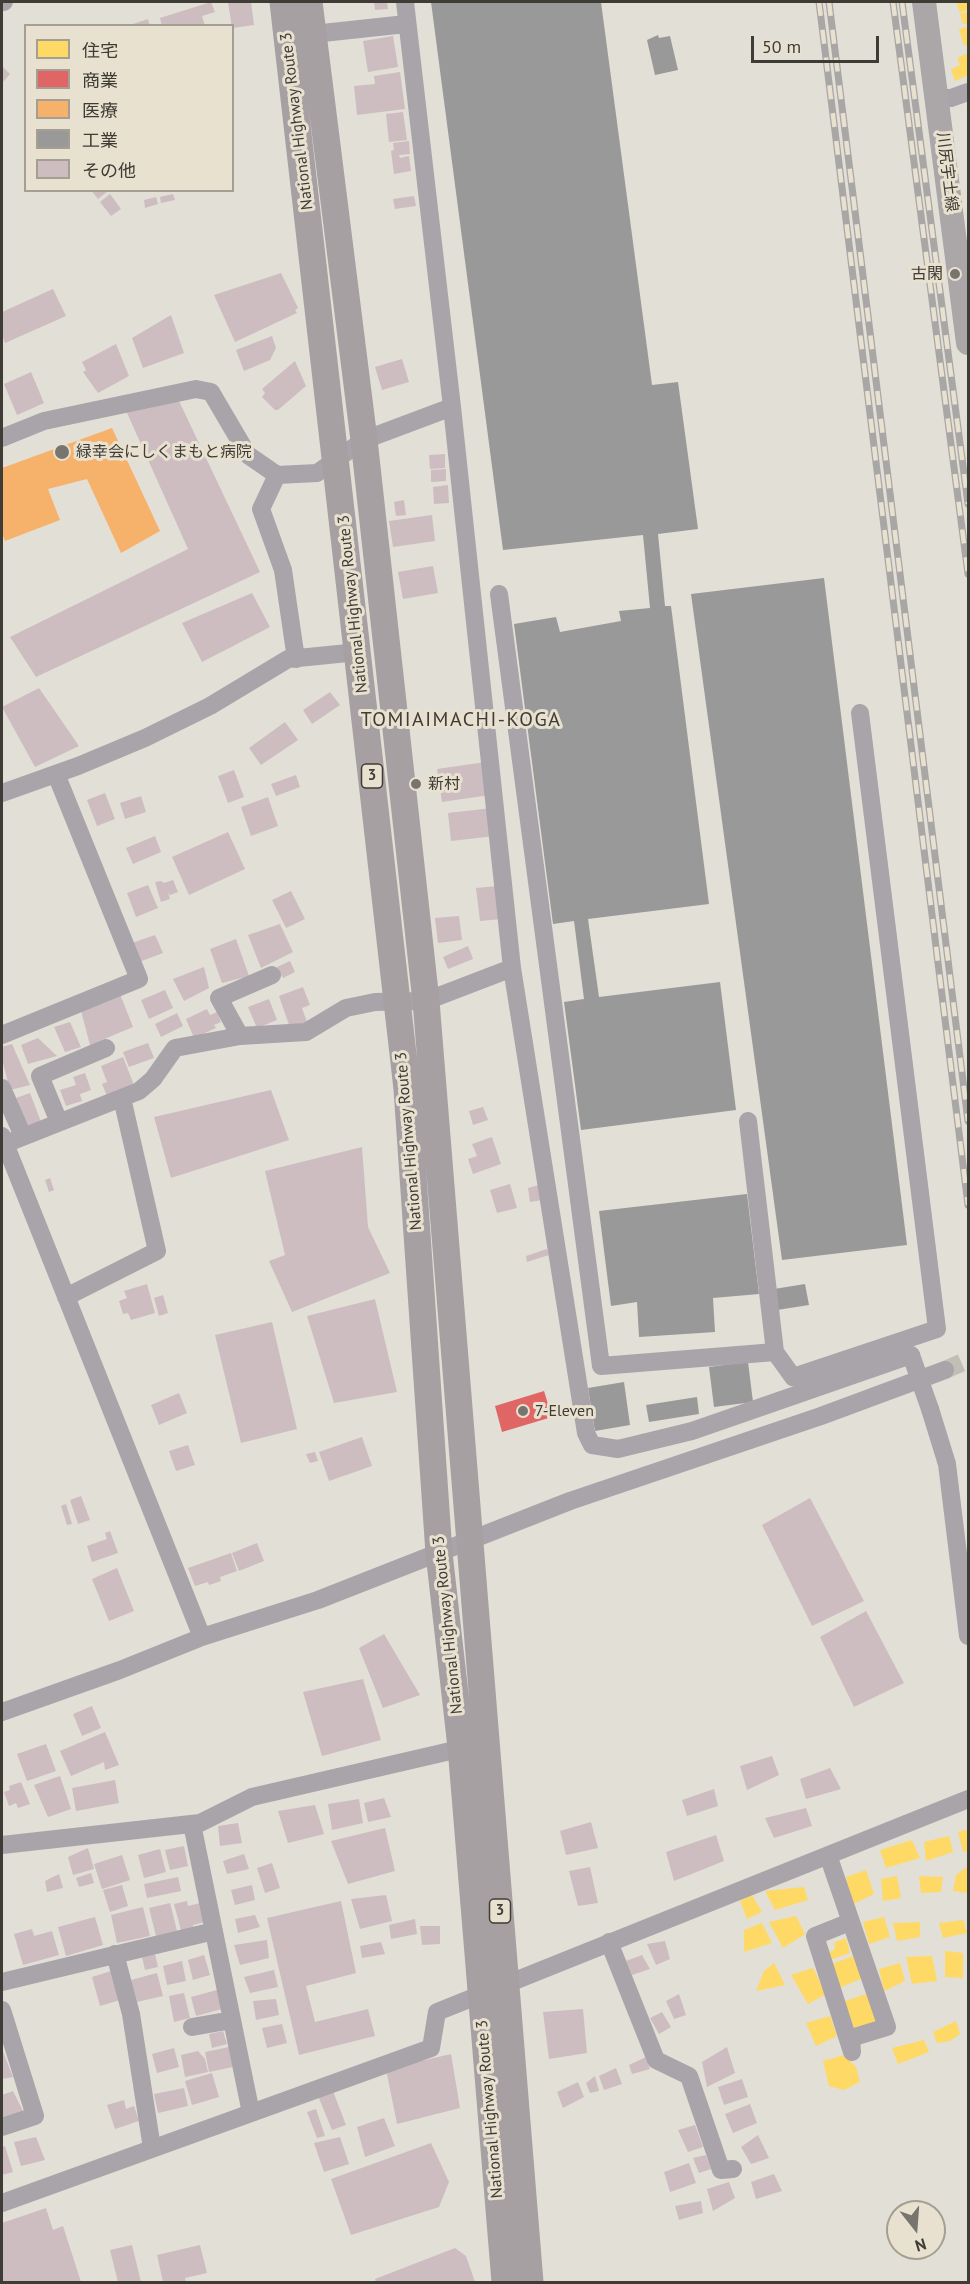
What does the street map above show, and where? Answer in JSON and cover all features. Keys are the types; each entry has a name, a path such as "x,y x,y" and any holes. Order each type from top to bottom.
{"highway":[{"name":"National Highway Route 3","path":"283,2 300,36 364,440 426,1001 467,1479 481,1994 505,2283"},
{"name":"National Highway Route 3","path":"309,2 300,36 336,458 407,1089 439,1553 474,1746 506,1983 530,2283"}],"main road":[{"name":"川尻宇土線","path":"924,2 963,250 969,343"}],"street":[{"path":"405,2 452,407 512,968 586,1433 592,1444 618,1449 693,1431 911,1355 947,1464 969,1636"},
{"path":"300,36 406,24"},
{"path":"938,98 951,98 969,92"},
{"path":"2,438 44,421 196,389 211,392 248,455 278,476 317,473 364,440 452,407"},
{"path":"278,476 261,509 283,570 296,659"},
{"path":"499,594 601,1366 775,1352"},
{"path":"2,793 145,738 210,706 288,659 358,652"},
{"path":"748,1120 775,1352 793,1377 937,1329 861,713"},
{"path":"2,1035 139,979 56,774"},
{"path":"202,1637 3,1140 23,1137 139,1091 153,1079 175,1048 240,1036 306,1032 346,1008 375,1002 397,1004 426,1001 512,968"},
{"path":"240,1036 219,998 272,975"},
{"path":"59,1122 40,1076 106,1048"},
{"path":"2,1088 23,1137"},
{"path":"66,1297 157,1251 122,1098"},
{"path":"550,1205 579,1201"},
{"path":"2,1712 159,1656 202,1637 318,1600 570,1501 821,1416 945,1370"},
{"path":"2,1845 200,1823 252,1797 474,1746"},
{"path":"2,2202 431,2048 436,2012 969,1799"},
{"path":"192,1824 251,2112"},
{"path":"828,1855 887,2027 851,2038 852,2052 815,1936 850,1922"},
{"path":"2,1982 214,1931"},
{"path":"609,1942 656,2060 689,2076 721,2170 733,2169"},
{"path":"115,1954 131,2014 152,2148"},
{"path":"2,2010 5,2033 35,2116 2,2127"},
{"path":"192,2027 232,2020"}],"building: 住宅":[{"path":"956,2 968,2 968,10 960,13"},
{"path":"968,12 968,23 963,24 960,14"},
{"path":"968,28 968,44 964,46 959,29"},
{"path":"968,53 968,75 955,81 951,69 960,65 957,58"},
{"path":"968,1829 968,1851 963,1852 958,1832"},
{"path":"949,1836 953,1852 926,1861 924,1842"},
{"path":"912,1840 920,1858 886,1868 880,1850"},
{"path":"968,1866 968,1893 953,1891 956,1875"},
{"path":"866,1870 874,1894 851,1905 846,1877"},
{"path":"897,1876 901,1898 883,1901 881,1879"},
{"path":"919,1876 943,1877 941,1892 921,1893"},
{"path":"804,1887 808,1900 775,1910 765,1891"},
{"path":"752,1895 762,1912 747,1919 740,1901"},
{"path":"796,1916 805,1934 783,1948 769,1922"},
{"path":"884,1917 890,1937 869,1944 863,1922"},
{"path":"963,1920 967,1933 943,1938 939,1923"},
{"path":"920,1922 920,1937 897,1941 893,1923"},
{"path":"762,1923 772,1943 744,1952 744,1930"},
{"path":"846,1938 850,1953 830,1960 826,1953 834,1950 835,1942"},
{"path":"945,1951 963,1953 963,1978 945,1977"},
{"path":"856,1955 865,1977 839,1988 832,1964"},
{"path":"932,1956 937,1981 912,1984 906,1957"},
{"path":"774,1963 785,1985 756,1991 764,1971"},
{"path":"900,1963 905,1981 884,1991 879,1969"},
{"path":"813,1968 826,1994 808,2004 791,1975"},
{"path":"869,1993 880,2025 857,2033 842,2002"},
{"path":"830,2016 837,2036 816,2046 806,2023"},
{"path":"956,2021 960,2034 950,2041 937,2043 933,2032"},
{"path":"924,2040 929,2052 898,2064 892,2048"},
{"path":"844,2055 856,2067 860,2082 844,2090 829,2086 823,2061"}],"building: 商業":[{"name":"7-Eleven","path":"544,1391 552,1417 502,1432 495,1406"}],"building: 医療":[{"path":"112,428 160,531 121,553 87,479 48,489 60,520 5,541 2,533 2,468"}],"building: 工業":[{"path":"431,2 601,2 652,385 678,382 698,529 658,534 665,606 671,606 709,904 588,919 599,997 720,982 736,1110 581,1130 564,1002 584,999 574,921 553,924 514,624 556,617 560,632 621,621 619,611 650,608 643,535 503,550"},
{"path":"658,35 659,38 670,36 678,70 655,75 647,40"},
{"path":"824,578 907,1245 782,1260 691,594"},
{"path":"747,1194 759,1294 713,1298 715,1332 639,1337 637,1302 611,1306 599,1211"},
{"path":"805,1284 809,1305 777,1310 774,1289"},
{"path":"748,1362 753,1402 714,1407 709,1367"},
{"path":"624,1382 630,1425 595,1431 588,1388"},
{"path":"697,1397 699,1414 649,1422 646,1405"}],"building: その他":[{"path":"211,2 215,12 202,16 204,24 162,24 160,18"},
{"path":"228,2 251,2 254,25 234,28 234,24 231,24"},
{"path":"374,2 387,2 388,9 375,10"},
{"path":"148,19 149,24 133,24"},
{"path":"393,36 398,67 368,72 363,41"},
{"path":"2,66 10,74 2,83"},
{"path":"400,72 405,109 357,115 354,86 375,84 374,76"},
{"path":"403,112 407,140 389,142 386,114"},
{"path":"409,141 410,154 399,155 400,158 409,156 411,171 394,174 391,151 394,150 393,143"},
{"path":"93,192 107,192 98,199"},
{"path":"110,194 121,209 111,216 100,202"},
{"path":"173,194 175,200 161,203 160,197"},
{"path":"414,196 416,206 395,209 393,199"},
{"path":"156,197 158,204 145,208 144,200"},
{"path":"281,273 298,308 295,310 297,313 235,342 214,295"},
{"path":"53,289 66,316 5,343 2,335 2,312"},
{"path":"171,315 184,353 143,368 132,338"},
{"path":"272,336 276,348 270,360 244,371 236,350"},
{"path":"116,344 129,376 98,393 83,372 86,370 82,362"},
{"path":"402,359 409,382 382,390 375,367"},
{"path":"295,361 306,386 278,410 275,410 262,397 265,393 262,389"},
{"path":"31,372 44,403 17,415 4,384"},
{"path":"179,401 260,572 36,677 10,637 188,549 123,404"},
{"path":"445,454 445,468 430,469 429,455"},
{"path":"446,469 446,481 431,482 431,470"},
{"path":"448,485 449,503 434,504 433,487"},
{"path":"404,500 406,515 396,516 394,502"},
{"path":"432,515 435,541 393,547 389,521"},
{"path":"433,566 438,593 403,599 398,572"},
{"path":"252,593 270,627 202,662 182,623"},
{"path":"39,688 79,746 35,767 2,707"},
{"path":"330,692 340,705 312,724 303,710"},
{"path":"285,722 298,740 261,765 249,748"},
{"path":"486,762 490,795 442,802 437,769"},
{"path":"234,770 244,797 228,803 218,776"},
{"path":"296,775 300,787 276,796 271,784"},
{"path":"105,793 115,819 97,826 87,800"},
{"path":"141,796 146,812 125,819 120,803"},
{"path":"268,797 278,826 251,836 241,807"},
{"path":"492,808 495,836 451,841 448,813"},
{"path":"228,832 245,869 189,895 172,857"},
{"path":"155,836 161,852 133,864 126,848"},
{"path":"173,880 178,892 170,895 168,892 170,899 161,902 155,882 164,883"},
{"path":"148,885 158,908 136,917 127,893"},
{"path":"498,886 502,919 480,921 476,888"},
{"path":"291,891 305,919 286,928 272,900"},
{"path":"459,916 462,940 438,943 435,918"},
{"path":"280,924 293,952 261,968 248,935"},
{"path":"155,935 163,953 139,962 132,943"},
{"path":"236,939 249,976 222,983 210,949"},
{"path":"468,946 473,959 448,969 443,957"},
{"path":"290,961 295,972 283,978 277,967"},
{"path":"204,967 209,988 184,1001 173,979"},
{"path":"303,987 310,1005 302,1008 307,1022 290,1028 279,996"},
{"path":"165,990 173,1008 149,1019 141,1000"},
{"path":"120,994 133,1027 90,1045 81,1011"},
{"path":"269,999 277,1020 257,1028 248,1007"},
{"path":"207,1009 210,1015 217,1012 221,1022 214,1025 216,1028 194,1038 186,1019"},
{"path":"177,1013 183,1026 161,1037 155,1024"},
{"path":"70,1022 81,1047 65,1052 54,1027"},
{"path":"38,1038 57,1056 28,1064 21,1045"},
{"path":"148,1043 154,1058 129,1067 123,1052"},
{"path":"12,1044 30,1085 10,1090 2,1059 2,1047"},
{"path":"123,1057 134,1085 107,1096 102,1084 107,1082 101,1066"},
{"path":"85,1073 91,1090 80,1094 82,1101 66,1106 60,1090 76,1085 73,1077"},
{"path":"271,1090 289,1140 171,1178 154,1117"},
{"path":"30,1093 41,1122 27,1127 16,1098"},
{"path":"483,1107 488,1120 473,1125 469,1111"},
{"path":"492,1137 501,1164 473,1174 468,1159 477,1156 472,1144"},
{"path":"362,1147 368,1227 390,1273 292,1312 269,1261 285,1255 265,1171"},
{"path":"50,1178 54,1190 49,1192 45,1180"},
{"path":"510,1184 517,1208 497,1213 490,1190"},
{"path":"539,1185 542,1200 530,1202 528,1188"},
{"path":"547,1249 549,1255 527,1262 526,1256"},
{"path":"147,1284 155,1313 131,1320 128,1313 123,1314 119,1301 127,1298 124,1291"},
{"path":"163,1295 168,1313 159,1316 154,1298"},
{"path":"375,1299 397,1392 334,1403 307,1316"},
{"path":"272,1322 297,1429 241,1443 215,1335"},
{"path":"179,1393 187,1413 159,1425 151,1405"},
{"path":"362,1437 372,1466 329,1481 319,1452"},
{"path":"188,1445 195,1465 176,1471 169,1451"},
{"path":"315,1452 318,1461 310,1463 306,1454"},
{"path":"81,1496 90,1520 78,1524 70,1500"},
{"path":"810,1498 864,1601 812,1626 762,1525"},
{"path":"66,1504 72,1524 67,1525 61,1506"},
{"path":"110,1531 118,1553 92,1562 87,1546 107,1539 105,1533"},
{"path":"257,1543 264,1561 239,1571 232,1553"},
{"path":"231,1553 237,1571 220,1577 221,1581 195,1586 188,1568"},
{"path":"117,1568 134,1611 109,1621 92,1579"},
{"path":"866,1611 904,1683 854,1707 820,1637"},
{"path":"384,1634 420,1695 383,1708 359,1648"},
{"path":"363,1679 381,1740 322,1756 303,1692"},
{"path":"92,1706 101,1728 82,1736 73,1714"},
{"path":"105,1732 119,1765 105,1770 104,1762 71,1776 60,1751"},
{"path":"46,1744 56,1771 27,1781 17,1754"},
{"path":"772,1756 779,1775 747,1790 740,1766"},
{"path":"830,1768 841,1789 806,1799 800,1779"},
{"path":"60,1776 71,1809 48,1817 34,1785"},
{"path":"115,1780 119,1803 76,1811 72,1788"},
{"path":"21,1782 30,1804 18,1808 16,1803 9,1806 4,1792 10,1790 9,1786"},
{"path":"714,1789 718,1806 687,1816 682,1800"},
{"path":"384,1798 391,1817 368,1822 364,1803"},
{"path":"359,1799 363,1823 332,1830 328,1804"},
{"path":"315,1805 324,1834 288,1843 278,1811"},
{"path":"806,1808 812,1826 774,1838 765,1818"},
{"path":"591,1822 598,1848 566,1855 560,1831"},
{"path":"238,1823 242,1843 220,1846 218,1826"},
{"path":"385,1828 395,1871 348,1884 331,1841"},
{"path":"716,1835 724,1861 674,1881 666,1852"},
{"path":"184,1846 188,1866 170,1870 165,1850"},
{"path":"88,1848 94,1869 73,1875 68,1857"},
{"path":"160,1849 166,1872 144,1878 138,1855"},
{"path":"244,1854 249,1869 227,1874 223,1861"},
{"path":"122,1855 130,1880 102,1889 94,1864"},
{"path":"272,1863 280,1888 265,1893 257,1868"},
{"path":"590,1867 598,1903 578,1906 569,1871"},
{"path":"91,1873 94,1883 79,1887 76,1878"},
{"path":"59,1874 63,1888 47,1892 45,1881"},
{"path":"178,1877 181,1891 147,1898 144,1884"},
{"path":"122,1885 128,1906 110,1912 103,1890"},
{"path":"252,1885 255,1900 235,1905 231,1890"},
{"path":"386,1895 392,1921 360,1929 351,1899"},
{"path":"187,1901 188,1906 200,1903 205,1922 193,1925 193,1931 182,1934 174,1904"},
{"path":"341,1901 356,1973 306,1986 315,2022 368,2009 375,2036 299,2055 267,1918"},
{"path":"170,1903 177,1931 156,1936 149,1908"},
{"path":"143,1907 150,1936 117,1943 111,1915"},
{"path":"255,1915 260,1927 238,1933 235,1919"},
{"path":"95,1917 103,1945 66,1956 58,1927"},
{"path":"415,1919 417,1934 391,1939 389,1925"},
{"path":"420,1926 440,1926 440,1944 422,1945"},
{"path":"32,1929 34,1936 52,1931 59,1955 23,1965 14,1934"},
{"path":"267,1940 269,1958 240,1965 234,1945"},
{"path":"665,1941 670,1959 656,1965 647,1944"},
{"path":"381,1942 385,1954 362,1958 360,1946"},
{"path":"155,1954 158,1967 145,1970 142,1957"},
{"path":"204,1955 210,1975 193,1980 188,1960"},
{"path":"642,1955 650,1969 632,1975 626,1961"},
{"path":"182,1961 186,1981 167,1985 163,1966"},
{"path":"274,1970 278,1987 250,1993 244,1977"},
{"path":"111,1971 120,2000 100,2006 92,1977"},
{"path":"157,1973 163,1996 137,2002 131,1980"},
{"path":"217,1990 222,2009 196,2016 191,1997"},
{"path":"184,1993 190,2018 174,2022 169,1996"},
{"path":"679,1994 686,2015 674,2019 666,2001"},
{"path":"276,1999 279,2015 256,2020 253,2001"},
{"path":"583,2009 587,2053 549,2059 543,2012"},
{"path":"662,2012 671,2027 659,2034 650,2018"},
{"path":"282,2024 287,2043 267,2048 262,2028"},
{"path":"223,2031 227,2044 212,2048 209,2034"},
{"path":"229,2047 233,2067 209,2072 205,2052"},
{"path":"727,2047 735,2073 707,2087 702,2062"},
{"path":"174,2048 179,2067 157,2073 152,2054"},
{"path":"2,2049 13,2077 2,2079"},
{"path":"198,2051 205,2059 208,2072 185,2077 181,2055"},
{"path":"451,2054 460,2108 397,2124 386,2069"},
{"path":"646,2057 650,2069 632,2074 629,2065"},
{"path":"616,2068 622,2084 604,2090 599,2076"},
{"path":"212,2073 219,2097 192,2105 185,2081"},
{"path":"595,2076 599,2091 590,2093 586,2083"},
{"path":"742,2079 748,2097 724,2105 718,2087"},
{"path":"578,2082 584,2097 563,2108 557,2092"},
{"path":"184,2088 188,2106 158,2113 154,2094"},
{"path":"13,2091 26,2117 2,2124 2,2095"},
{"path":"333,2091 346,2125 332,2130 318,2096"},
{"path":"124,2100 126,2109 134,2106 139,2121 115,2129 107,2105"},
{"path":"750,2104 757,2123 733,2133 725,2114"},
{"path":"316,2109 325,2136 317,2138 307,2112"},
{"path":"384,2118 395,2146 365,2157 357,2127"},
{"path":"695,2125 703,2147 688,2152 678,2130"},
{"path":"758,2135 769,2158 751,2164 741,2147"},
{"path":"36,2137 45,2160 21,2166 14,2142"},
{"path":"340,2137 349,2164 324,2172 314,2143"},
{"path":"431,2143 449,2182 439,2207 351,2235 331,2179"},
{"path":"5,2146 13,2172 2,2175 2,2147"},
{"path":"706,2155 711,2169 699,2173 693,2158"},
{"path":"689,2163 696,2183 670,2192 664,2172"},
{"path":"774,2174 782,2191 756,2199 751,2182"},
{"path":"729,2182 735,2198 713,2211 707,2189"},
{"path":"701,2201 703,2213 679,2220 675,2206"},
{"path":"46,2208 53,2230 63,2226 81,2282 2,2282 2,2223"},
{"path":"132,2245 141,2282 118,2282 110,2250"},
{"path":"200,2245 207,2273 185,2278 186,2282 163,2282 157,2255"},
{"path":"455,2248 466,2256 475,2282 376,2282 375,2279"}],"tunnel":[{"path":"945,1370 968,1360"}],"railway":[{"path":"819,2 968,1205"},
{"path":"829,2 968,1121"},
{"path":"893,2 968,574"},
{"path":"902,2 968,504"}],"place":[{"name":"古閑","path":"955,274"},
{"name":"緑幸会にしくまもと病院","path":"62,452"},
{"name":"新村","path":"416,784"},
{"name":"7-Eleven","path":"523,1411"}],"district":[{"name":"TOMIAIMACHI-KOGA","path":"461,720"}]}
